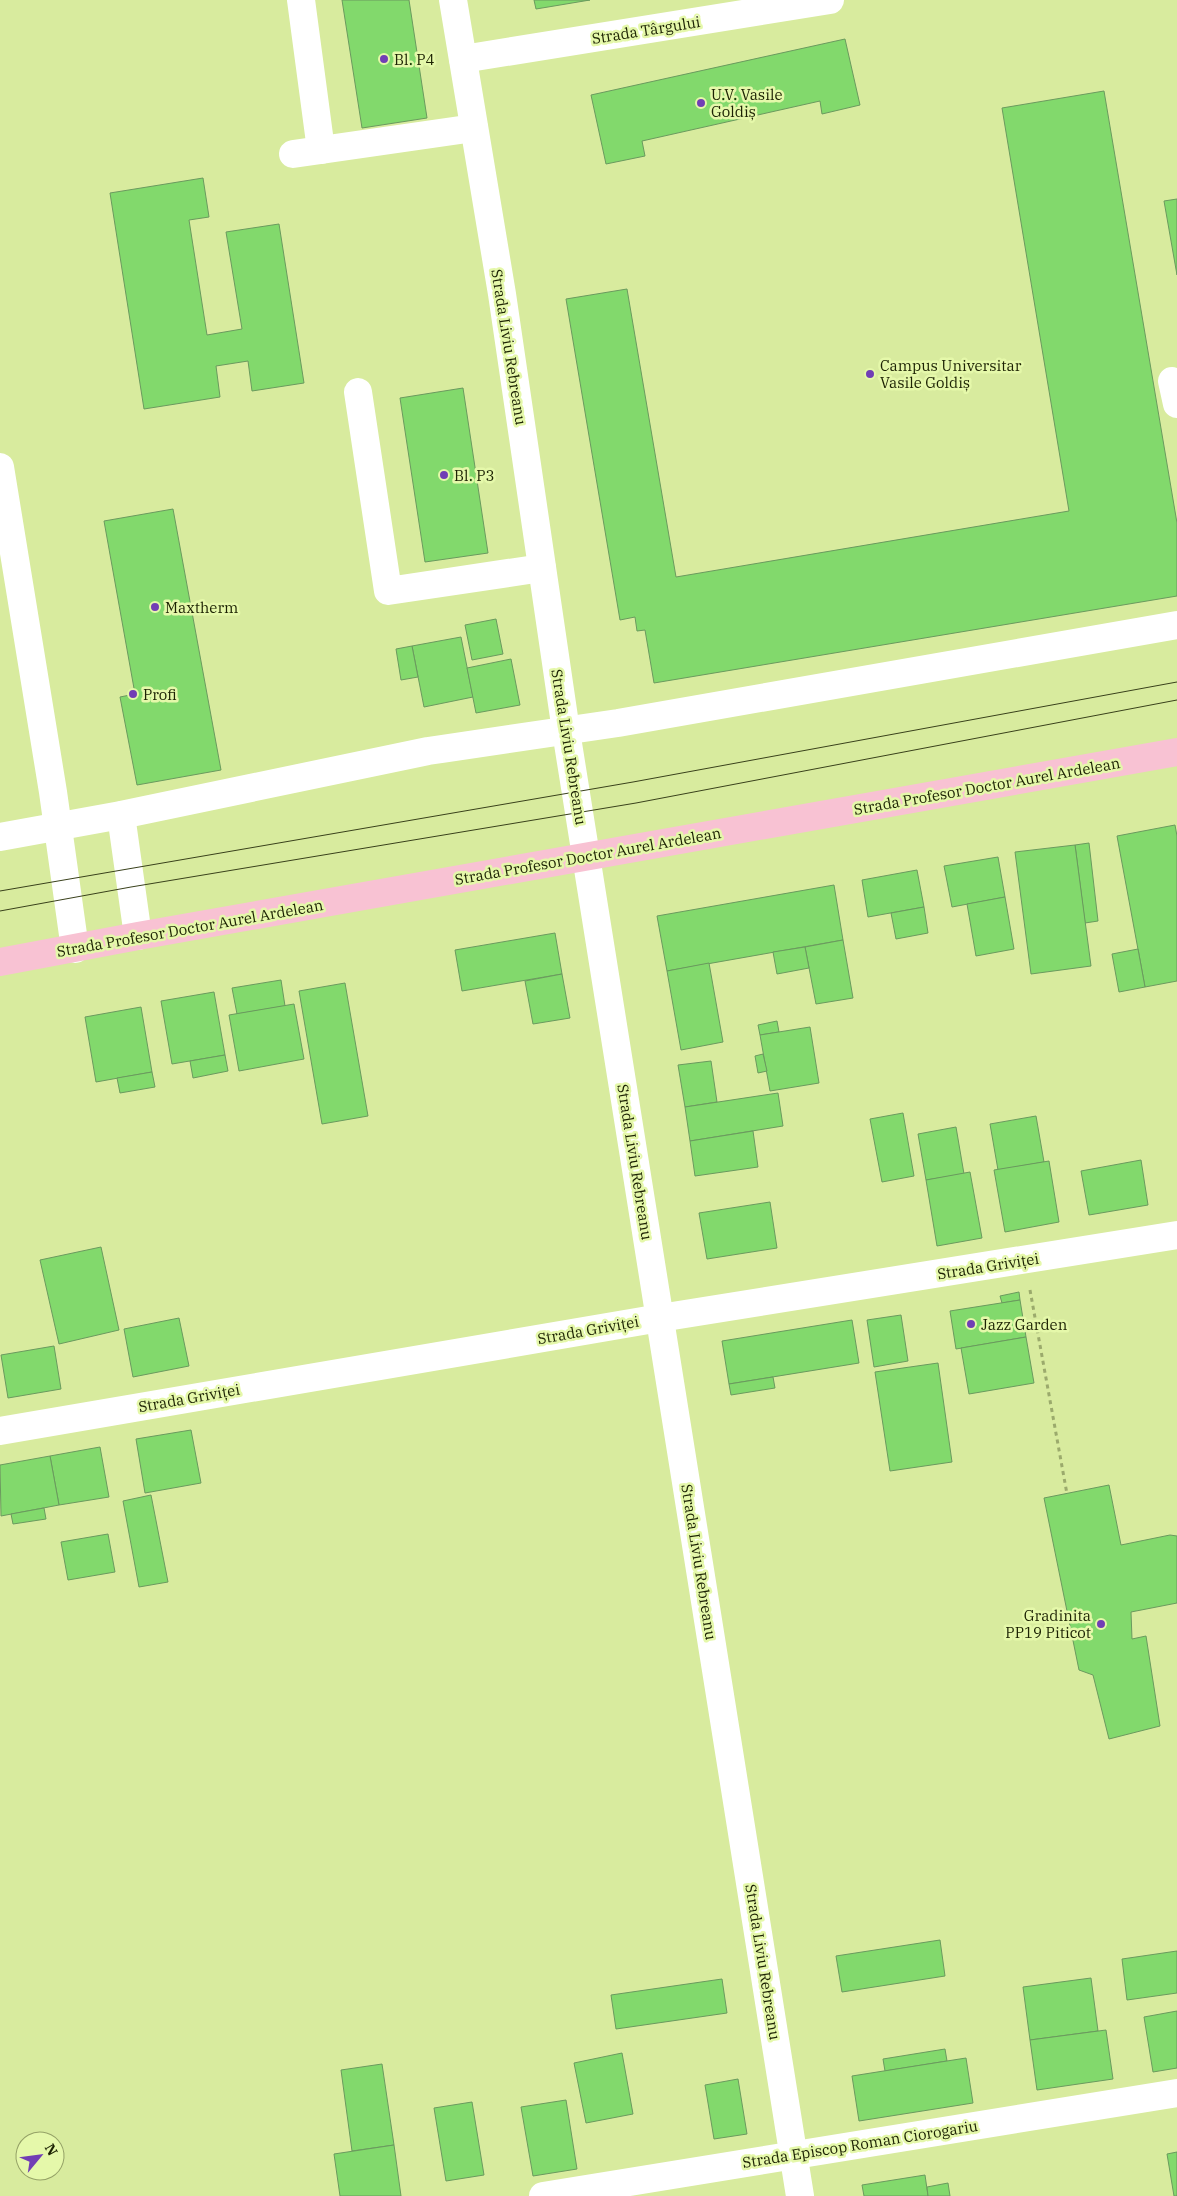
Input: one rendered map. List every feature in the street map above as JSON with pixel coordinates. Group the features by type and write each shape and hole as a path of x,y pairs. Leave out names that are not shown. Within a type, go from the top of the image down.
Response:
{"main road":[{"name":"Strada Profesor Doctor Aurel Ardelean","path":"0,962 1177,752"}],"street":[{"path":"301,0 321,150"},
{"name":"Strada Liviu Rebreanu","path":"453,0 502,294 566,730 800,2196"},
{"name":"Strada Târgului","path":"463,59 762,6 830,0"},
{"path":"293,154 474,128"},
{"path":"358,392 388,591 542,568"},
{"path":"0,467 59,827 75,948"},
{"path":"0,836 121,815 428,751 566,730 1177,625"},
{"path":"121,815 138,936"},
{"name":"Strada Griviței","path":"0,1431 660,1318 1177,1235"},
{"name":"Strada Episcop Roman Ciorogariu","path":"543,2196 1177,2093"}],"path":[{"path":"1024,1260 1067,1494"}],"building":[{"name":"Bl. P4","path":"342,0 409,0 427,118 362,128"},
{"path":"534,0 590,0 536,9"},
{"name":"U.V. Vasile Goldiș","path":"845,39 860,105 822,114 820,101 642,141 645,156 606,164 591,95"},
{"path":"1104,91 1177,523 1177,596 654,683 645,630 637,631 635,617 620,620 566,299 627,289 676,577 1069,511 1002,108"},
{"path":"203,178 209,217 189,220 207,335 242,329 226,232 279,224 304,383 252,391 248,361 216,366 220,397 144,409 110,193"},
{"path":"1177,199 1177,275 1164,201"},
{"name":"Bl. P3","path":"463,388 488,553 425,562 400,398"},
{"name":"Maxtherm","path":"173,509 221,770 137,785 120,697 135,694 104,521"},
{"path":"496,619 503,654 472,660 465,625"},
{"path":"461,637 473,697 424,707 412,646"},
{"path":"412,646 418,677 401,680 396,649"},
{"path":"511,659 520,705 476,713 467,668"},
{"path":"1175,825 1177,836 1177,981 1145,987 1117,836"},
{"path":"1089,843 1098,921 1085,923 1075,845"},
{"path":"1075,845 1091,966 1031,974 1015,852"},
{"path":"998,857 1005,897 952,907 944,866"},
{"path":"917,870 924,907 868,917 862,880"},
{"path":"834,885 843,940 667,971 657,916"},
{"path":"1005,897 1014,949 976,956 967,904"},
{"path":"924,907 928,933 896,939 891,913"},
{"path":"555,933 562,974 462,991 455,950"},
{"path":"843,940 853,998 816,1004 805,947"},
{"path":"805,947 809,968 777,974 773,952"},
{"path":"1138,949 1145,987 1119,992 1112,954"},
{"path":"709,963 723,1042 681,1050 667,971"},
{"path":"562,974 570,1018 533,1024 525,981"},
{"path":"281,980 285,1006 237,1014 232,988"},
{"path":"345,983 368,1116 322,1124 299,991"},
{"path":"214,992 225,1055 172,1064 161,1001"},
{"path":"294,1004 304,1059 239,1071 229,1015"},
{"path":"141,1007 152,1072 96,1082 85,1017"},
{"path":"777,1021 779,1032 760,1035 758,1025"},
{"path":"810,1027 819,1083 770,1091 760,1035"},
{"path":"763,1054 767,1071 758,1073 755,1056"},
{"path":"225,1055 228,1071 193,1078 190,1061"},
{"path":"711,1061 717,1102 685,1107 678,1065"},
{"path":"152,1072 155,1087 120,1093 117,1078"},
{"path":"778,1093 783,1126 690,1141 685,1107"},
{"path":"903,1113 914,1176 882,1182 870,1119"},
{"path":"1036,1116 1044,1162 998,1170 990,1124"},
{"path":"956,1127 964,1174 926,1180 918,1134"},
{"path":"753,1131 758,1167 695,1176 690,1141"},
{"path":"1141,1160 1148,1205 1089,1215 1081,1171"},
{"path":"1049,1161 1059,1222 1005,1232 994,1170"},
{"path":"970,1172 982,1238 937,1246 926,1180"},
{"path":"770,1202 777,1248 707,1259 699,1213"},
{"path":"101,1247 119,1330 59,1344 40,1260"},
{"path":"1019,1292 1020,1300 1002,1303 1000,1296"},
{"path":"1020,1300 1026,1337 956,1349 950,1311"},
{"path":"901,1315 908,1361 874,1367 867,1320"},
{"path":"179,1318 189,1366 133,1377 124,1329"},
{"path":"852,1320 859,1363 729,1384 722,1341"},
{"path":"1026,1337 1034,1383 969,1394 961,1348"},
{"path":"54,1346 61,1389 8,1398 1,1355"},
{"path":"938,1363 952,1462 890,1471 875,1372"},
{"path":"773,1377 775,1388 731,1395 729,1384"},
{"path":"191,1430 201,1483 145,1493 136,1439"},
{"path":"100,1447 109,1497 59,1505 50,1456"},
{"path":"50,1456 59,1505 1,1516 0,1465"},
{"name":"Gradinita PP19 Piticot","path":"1109,1485 1121,1545 1170,1535 1177,1536 1177,1603 1131,1612 1132,1639 1146,1636 1160,1726 1109,1739 1093,1675 1079,1670 1044,1498"},
{"path":"151,1495 168,1582 139,1587 123,1501"},
{"path":"44,1508 46,1519 13,1524 11,1514"},
{"path":"108,1534 115,1572 68,1580 61,1542"},
{"path":"940,1940 945,1976 842,1992 836,1956"},
{"path":"1177,1951 1177,1993 1127,2000 1122,1959"},
{"path":"1091,1978 1098,2031 1030,2040 1023,1987"},
{"path":"722,1979 727,2013 616,2029 611,1995"},
{"path":"1177,2011 1177,2068 1153,2072 1144,2017"},
{"path":"1106,2030 1113,2079 1037,2090 1030,2040"},
{"path":"945,2049 947,2061 885,2071 883,2059"},
{"path":"622,2053 633,2114 586,2123 574,2063"},
{"path":"966,2058 973,2103 859,2121 852,2076"},
{"path":"382,2064 394,2145 352,2151 341,2070"},
{"path":"738,2079 747,2134 714,2139 705,2085"},
{"path":"566,2100 577,2169 533,2176 521,2107"},
{"path":"472,2102 484,2175 446,2181 434,2108"},
{"path":"394,2145 401,2196 340,2196 334,2154"},
{"path":"1177,2152 1177,2196 1174,2196 1167,2154"},
{"path":"925,2175 928,2196 864,2196 862,2185"},
{"path":"948,2183 950,2196 928,2196 927,2187"}],"tram line":[{"path":"0,891 633,782 1177,682"},
{"path":"0,911 131,887 636,803 1177,700"}],"place":[{"name":"Bl. P4","path":"384,59"},
{"name":"U.V. Vasile Goldiș","path":"701,103"},
{"name":"Campus Universitar Vasile Goldiș","path":"870,374"},
{"name":"Bl. P3","path":"444,475"},
{"name":"Maxtherm","path":"155,607"},
{"name":"Profi","path":"133,694"},
{"name":"Jazz Garden","path":"971,1324"},
{"name":"Gradinita PP19 Piticot","path":"1101,1624"}]}
